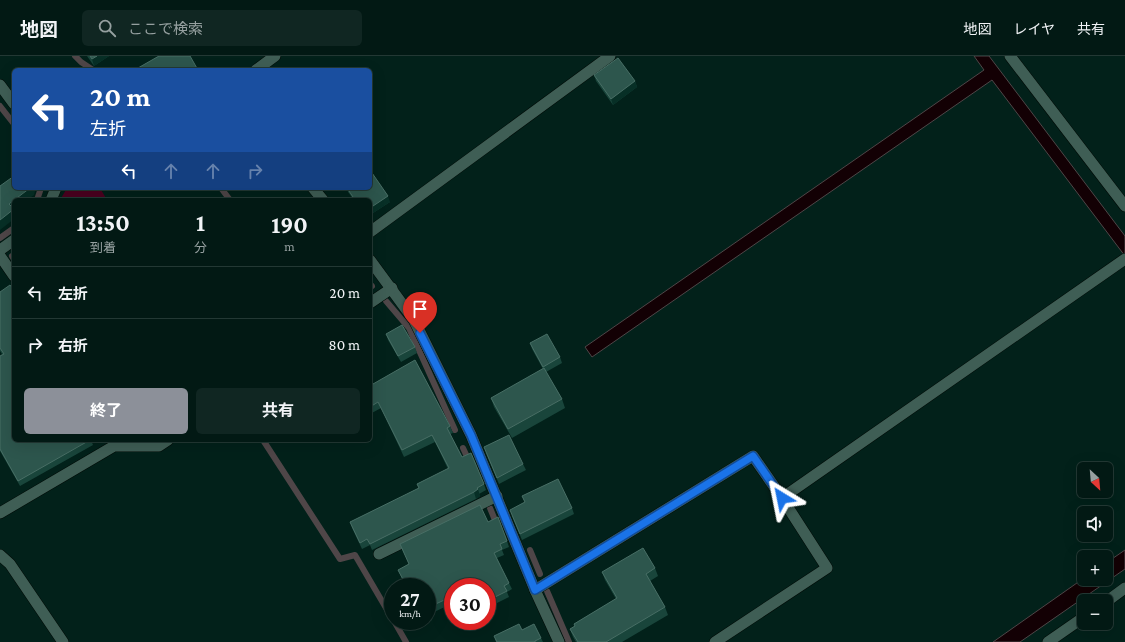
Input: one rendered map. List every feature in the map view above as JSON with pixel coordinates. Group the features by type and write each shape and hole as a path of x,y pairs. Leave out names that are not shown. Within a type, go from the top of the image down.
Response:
{"street":[{"path":"259,68 275,56"},
{"path":"372,231 610,56"},
{"path":"1010,56 1125,206"},
{"path":"0,85 12,101"},
{"path":"0,250 12,241"},
{"path":"0,256 12,273"},
{"path":"782,498 1123,260"},
{"path":"372,263 414,320 471,435 535,590 559,642"},
{"path":"372,302 392,288"},
{"path":"0,514 114,446 131,443 159,446 165,442"},
{"path":"535,590 753,456 827,568 715,642"},
{"path":"379,554 497,496"},
{"path":"0,555 10,564 63,642"},
{"path":"1113,597 1125,588"},
{"path":"1048,642 1077,622"}],"shaded area":[{"path":"974,56 989,56 1125,236 1125,256 992,80 592,357 585,347 984,70"},
{"path":"66,190 101,190 106,198 61,198"},
{"path":"1125,550 1125,569 1113,577 1113,558"},
{"path":"1077,583 1077,586 1101,586 1089,594 1077,594 1077,602 1020,642 993,642"}],"building":[{"path":"90,56 97,56 92,59"},
{"path":"159,56 190,56 197,68 138,68"},
{"path":"618,58 635,81 611,99 594,75"},
{"path":"372,173 388,196 372,207 372,198 354,198 348,190 372,190"},
{"path":"12,177 12,190 27,190 17,198 12,198 12,202 9,204 12,207 12,211 0,220 0,186"},
{"path":"10,285 12,288 12,442 86,442 18,481 0,449 0,356 4,354 0,348 0,292"},
{"path":"402,325 415,347 398,356 386,334"},
{"path":"547,334 560,357 543,367 530,343"},
{"path":"415,360 450,426 447,428 462,457 471,453 484,484 477,488 478,489 474,492 370,544 367,539 360,543 350,522 419,488 417,484 449,468 432,435 402,450 378,402 372,406 372,382 373,384"},
{"path":"544,368 562,399 508,429 491,398"},
{"path":"509,435 523,464 497,478 484,447"},
{"path":"558,479 572,508 520,534 510,510 525,502 522,496"},
{"path":"480,505 488,522 498,517 507,541 500,544 502,549 494,553 509,583 504,586 507,591 496,596 496,578 444,578 444,600 436,604 436,578 402,578 398,570 409,564 400,544"},
{"path":"643,548 655,568 646,574 665,607 606,642 578,642 570,629 575,626 574,624 617,598 602,572"},
{"path":"519,624 522,630 534,624 541,638 535,642 497,642 494,636"}],"waterway":[{"path":"75,56 90,68"},
{"path":"0,106 12,121"},
{"path":"38,198 40,190"},
{"path":"222,190 228,198"},
{"path":"0,238 12,229"},
{"path":"386,301 409,328 455,430"},
{"path":"264,442 340,559 355,555 384,605"},
{"path":"463,448 469,461"},
{"path":"490,508 497,525"},
{"path":"530,550 540,574"},
{"path":"547,591 569,642"},
{"path":"399,630 406,642"}],"route":[{"path":"420,333 471,435 535,590 753,456 782,498"}]}
